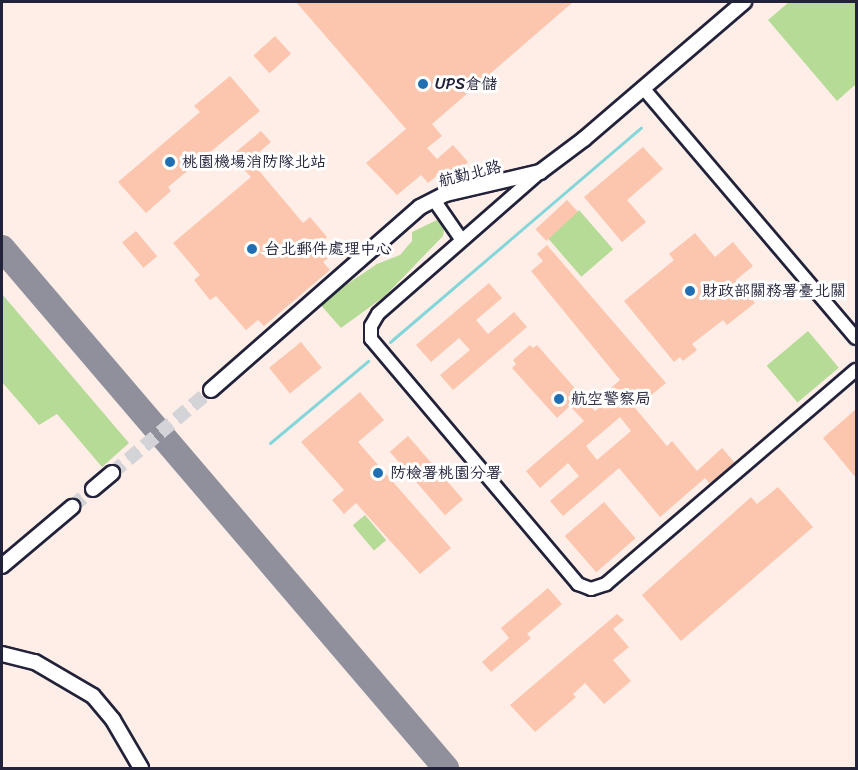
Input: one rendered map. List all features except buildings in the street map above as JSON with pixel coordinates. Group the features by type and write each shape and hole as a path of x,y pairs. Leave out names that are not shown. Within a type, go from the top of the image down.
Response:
{"street":[{"name":"航勤北路","path":"211,390 420,207 434,200 540,172 744,2"},
{"path":"643,88 856,338"},
{"path":"540,172 460,239 378,314 371,326 371,339 578,584 591,589 606,584 856,370"},
{"path":"434,200 460,239"},
{"path":"93,489 112,473"},
{"path":"2,566 72,507"},
{"path":"4,650 72,680 93,696 113,720 141,768"}],"shaded area":[{"path":"2,2 856,2 856,768 2,768"}],"green space":[{"path":"789,2 856,2 856,84 837,101 768,20"},
{"path":"579,210 613,249 581,277 547,238"},
{"path":"437,220 444,230 443,236 385,296 341,328 319,303 377,264 400,255 412,241 412,232"},
{"path":"2,294 129,443 102,467 57,414 39,425 2,382"},
{"path":"808,331 839,368 797,402 767,366"},
{"path":"365,515 386,540 374,551 353,525"}],"waterway":[{"path":"390,342 641,128"},
{"path":"270,443 368,361"}],"taxiway":[{"path":"2,248 446,768"}],"tunnel":[{"path":"112,473 211,390"},
{"path":"72,507 93,489"}],"place":[{"name":"UPS倉儲","path":"423,84"},
{"name":"桃園機場消防隊北站","path":"170,162"},
{"name":"台北郵件處理中心","path":"252,249"},
{"name":"財政部關務署臺北關","path":"690,291"},
{"name":"航空警察局","path":"559,399"},
{"name":"防檢署桃園分署","path":"378,473"}]}
